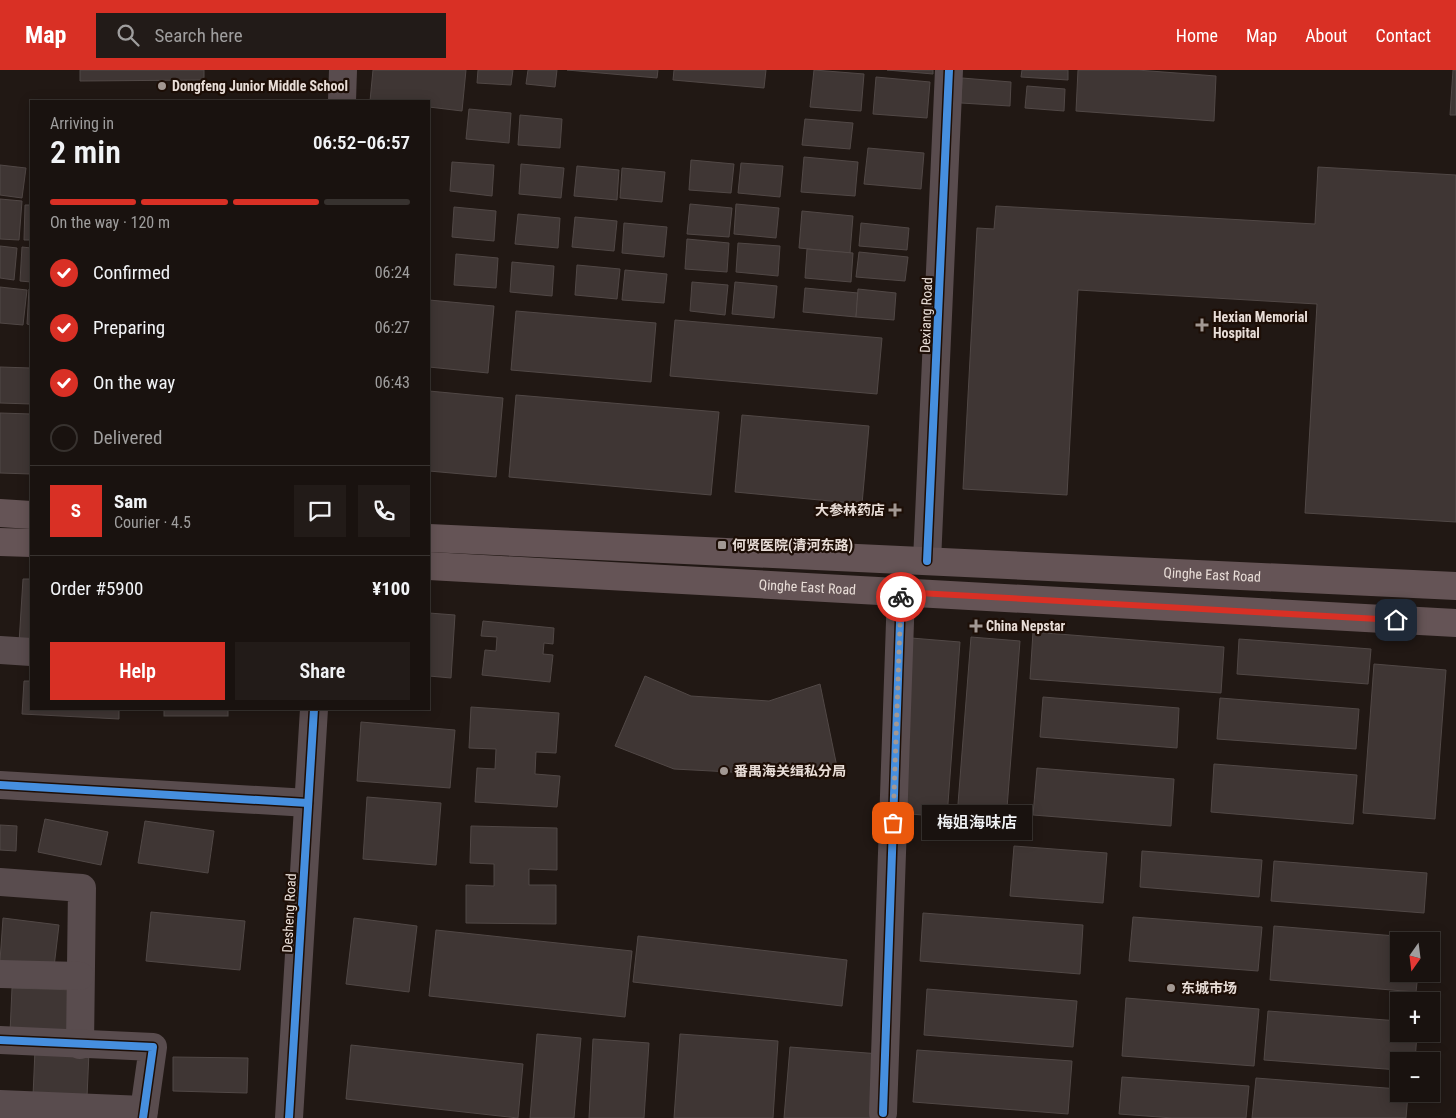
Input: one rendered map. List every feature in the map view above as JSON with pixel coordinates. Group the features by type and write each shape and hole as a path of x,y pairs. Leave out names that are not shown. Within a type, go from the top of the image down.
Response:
{"main road":[{"path":"0,513 30,515"},
{"name":"Qinghe East Road","path":"430,538 1456,586"},
{"path":"0,542 30,543"},
{"name":"Qinghe East Road","path":"430,566 1456,623"}],"street":[{"path":"342,100 343,70"},
{"name":"Dexiang Road","path":"927,561 949,70"},
{"path":"883,1113 901,592"},
{"path":"0,650 30,652"},
{"name":"Desheng Road","path":"289,1118 314,710"},
{"path":"0,785 308,803"},
{"path":"0,882 82,888 80,1045"},
{"path":"0,974 80,976"},
{"path":"0,1040 153,1047 144,1114 0,1104"}],"building":[{"path":"80,70 204,70 204,80 80,81"},
{"path":"373,70 466,70 462,111 430,107 430,100 370,100"},
{"path":"478,70 513,70 511,85 477,83"},
{"path":"528,70 557,70 555,87 526,84"},
{"path":"567,70 658,70 657,78"},
{"path":"674,70 766,70 764,88 673,80"},
{"path":"814,70 864,74 861,111 810,107"},
{"path":"887,70 933,70 933,74"},
{"path":"1022,70 1068,70 1068,80 1021,77"},
{"path":"1078,70 1137,70 1216,76 1214,121 1076,111"},
{"path":"1453,70 1456,70 1456,115 1450,115"},
{"path":"876,77 930,82 927,118 873,114"},
{"path":"962,78 1011,82 1010,106 961,103"},
{"path":"1027,86 1065,89 1064,111 1025,108"},
{"path":"469,109 511,113 509,143 466,139"},
{"path":"520,115 562,119 560,148 518,145"},
{"path":"805,119 853,123 850,149 802,145"},
{"path":"868,148 924,153 921,189 864,184"},
{"path":"804,157 858,162 855,196 801,192"},
{"path":"691,160 734,164 731,193 689,190"},
{"path":"452,162 494,165 492,196 450,191"},
{"path":"741,163 783,166 780,197 738,193"},
{"path":"521,164 564,168 561,198 519,194"},
{"path":"0,165 26,168 22,198 0,195"},
{"path":"577,166 619,170 617,200 574,196"},
{"path":"1318,167 1456,175 1456,522 1305,513 1317,304 1078,290 1067,495 963,489 977,228 994,229 996,206 1315,224"},
{"path":"622,168 665,172 662,202 620,198"},
{"path":"0,199 22,201 19,240 0,239"},
{"path":"690,204 732,208 729,237 687,234"},
{"path":"736,204 779,208 776,238 734,234"},
{"path":"25,205 30,205 30,240 24,240"},
{"path":"454,207 496,211 494,241 452,237"},
{"path":"802,211 853,216 850,253 799,248"},
{"path":"518,214 560,218 558,248 515,244"},
{"path":"575,217 617,221 614,251 572,247"},
{"path":"624,223 667,227 664,257 622,253"},
{"path":"861,223 909,228 907,250 859,246"},
{"path":"687,239 729,243 727,272 685,269"},
{"path":"738,243 780,246 778,276 736,272"},
{"path":"0,246 17,248 14,280 0,278"},
{"path":"22,247 30,248 30,282 20,281"},
{"path":"807,249 853,253 851,282 805,278"},
{"path":"859,252 908,257 905,281 856,277"},
{"path":"456,254 498,258 496,288 454,285"},
{"path":"512,262 554,266 552,296 510,292"},
{"path":"577,265 620,269 617,299 575,295"},
{"path":"625,270 667,274 664,303 622,300"},
{"path":"692,282 728,285 725,315 690,311"},
{"path":"735,282 777,286 774,318 732,314"},
{"path":"0,287 27,290 23,325 0,323"},
{"path":"805,288 858,293 856,317 803,312"},
{"path":"29,289 30,289 30,325 27,324"},
{"path":"858,289 896,293 894,320 856,317"},
{"path":"430,300 494,306 488,373 430,367"},
{"path":"516,311 656,323 651,382 511,370"},
{"path":"675,320 882,338 877,394 670,376"},
{"path":"0,367 30,368 30,404 0,403"},
{"path":"430,391 503,398 496,477 430,471"},
{"path":"516,395 719,412 711,495 509,477"},
{"path":"0,413 30,414 30,474 0,473"},
{"path":"742,415 869,426 862,504 735,492"},
{"path":"23,579 30,579 30,643 19,643"},
{"path":"430,613 455,615 451,678 430,676"},
{"path":"483,621 554,628 553,644 544,643 543,654 553,655 550,682 482,675 485,650 496,651 497,637 481,636"},
{"path":"1033,632 1224,647 1221,693 1030,679"},
{"path":"971,637 1020,641 1006,821 957,817"},
{"path":"911,638 960,642 947,817 898,813"},
{"path":"1239,639 1371,649 1368,684 1237,674"},
{"path":"1374,664 1446,670 1435,819 1363,813"},
{"path":"645,676 691,696 769,701 820,684 837,767 787,775 674,769 615,746"},
{"path":"24,681 30,681 30,710 119,710 119,719 22,714"},
{"path":"1043,697 1179,708 1177,748 1040,737"},
{"path":"1220,698 1359,709 1356,749 1217,739"},
{"path":"471,707 559,713 556,753 536,752 535,774 560,776 557,807 475,802 477,768 495,769 496,749 469,748"},
{"path":"164,710 228,710 228,716 164,716"},
{"path":"361,722 455,730 450,788 357,781"},
{"path":"1214,764 1357,775 1353,824 1211,812"},
{"path":"1037,768 1174,779 1171,826 1033,815"},
{"path":"367,797 441,803 436,865 363,859"},
{"path":"45,819 108,832 101,865 38,852"},
{"path":"145,821 214,831 208,873 138,863"},
{"path":"0,825 17,826 16,851 0,850"},
{"path":"471,826 557,828 557,870 529,869 529,885 556,885 556,924 466,923 466,885 494,886 494,864 470,863"},
{"path":"1014,846 1107,853 1103,903 1010,896"},
{"path":"1142,851 1262,860 1259,897 1140,887"},
{"path":"1274,861 1427,873 1424,913 1271,901"},
{"path":"151,912 245,921 240,970 146,961"},
{"path":"923,913 1083,925 1080,974 920,961"},
{"path":"1133,917 1262,927 1258,971 1129,961"},
{"path":"3,918 59,925 54,967 0,961"},
{"path":"354,918 417,926 409,992 346,984"},
{"path":"1274,926 1390,936 1390,982 1417,982 1416,992 1270,980"},
{"path":"436,930 632,951 625,1017 429,996"},
{"path":"638,936 847,960 842,1006 633,982"},
{"path":"12,988 76,990 74,1036 10,1033"},
{"path":"927,989 1077,1001 1073,1047 924,1035"},
{"path":"1126,998 1259,1009 1254,1066 1122,1056"},
{"path":"1268,1011 1390,1020 1390,1042 1416,1042 1416,1052 1390,1052 1390,1069 1264,1060"},
{"path":"537,1034 581,1038 574,1118 530,1118"},
{"path":"680,1034 778,1041 773,1118 674,1118"},
{"path":"593,1039 649,1043 644,1118 589,1118"},
{"path":"351,1045 523,1064 518,1118 346,1099"},
{"path":"790,1047 880,1054 875,1118 784,1118"},
{"path":"35,1050 89,1052 87,1097 33,1096"},
{"path":"917,1050 1072,1061 1068,1114 913,1102"},
{"path":"173,1057 248,1058 247,1093 173,1091"},
{"path":"1122,1077 1249,1086 1246,1118 1173,1118 1119,1114"},
{"path":"1256,1078 1390,1088 1390,1102 1407,1102 1406,1118 1252,1118"}],"cycle path":[{"path":"927,561 949,70"},
{"path":"883,1113 901,593"},
{"path":"289,1118 314,710"},
{"path":"0,785 308,803"},
{"path":"0,1040 153,1047 143,1118"}],"way so far":[{"path":"893,823 901,597"}],"place":[{"name":"Dongfeng Junior Middle School","path":"162,86"},
{"name":"Hexian Memorial Hospital","path":"1202,325"},
{"name":"大参林药店","path":"895,510"},
{"name":"何贤医院(清河东路)","path":"722,545"},
{"name":"China Nepstar","path":"976,626"},
{"name":"番禺海关缉私分局","path":"724,771"},
{"name":"梅姐海味店","path":"893,823"},
{"name":"东城市场","path":"1171,988"}],"route":[{"path":"901,597 901,592 1396,620"}]}
